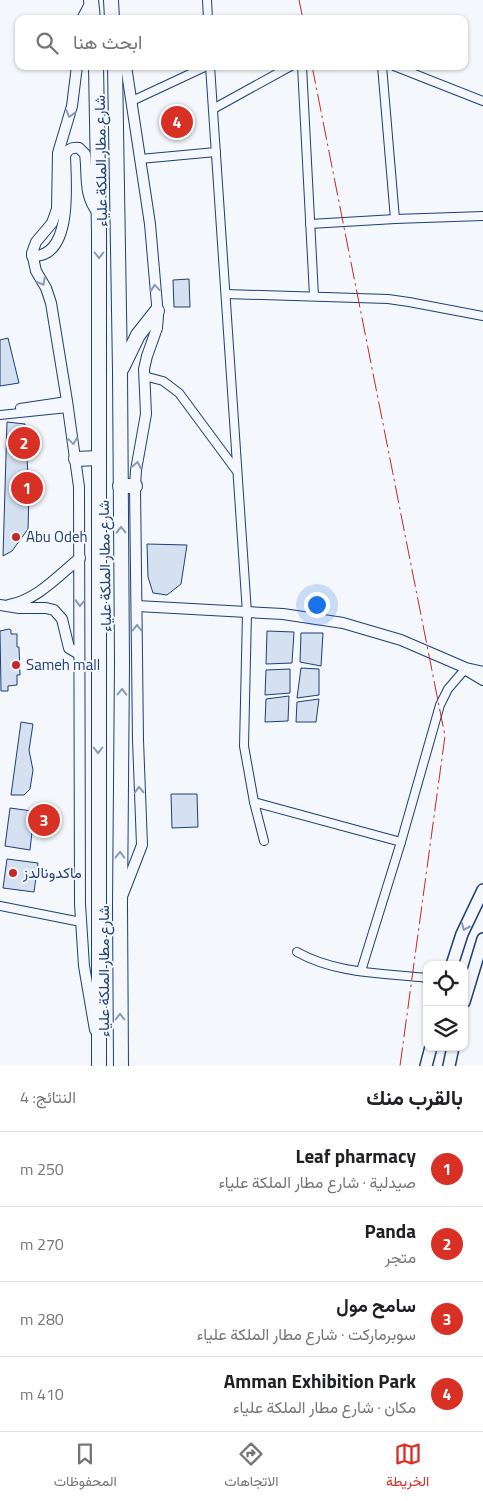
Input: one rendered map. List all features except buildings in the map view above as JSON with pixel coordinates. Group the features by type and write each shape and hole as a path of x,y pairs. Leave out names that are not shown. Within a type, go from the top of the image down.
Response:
{"highway":[{"path":"111,0 112,15"},
{"path":"91,1 93,15"},
{"name":"شارع مطار الملكة علياء","path":"96,70 99,213 99,1066"},
{"name":"شارع مطار الملكة علياء","path":"115,70 122,663 121,1066"},
{"path":"120,371 141,331 157,311"},
{"path":"76,459 99,458"},
{"path":"120,486 135,486"},
{"path":"122,663 136,663"}],"main road":[{"path":"453,961 462,934 483,890"},
{"path":"468,989 483,939"},
{"path":"426,1066 430,1051"},
{"path":"449,1066 452,1051"}],"street":[{"path":"111,0 115,15"},
{"path":"207,0 208,15"},
{"path":"84,15 91,1"},
{"path":"76,70 72,106 58,154 57,209 48,230 33,246 32,256 36,271 46,288 51,303 68,404 79,487 81,922 88,993 98,1048"},
{"path":"120,905 142,845 136,663 135,486 146,414 144,376 147,356 157,328 152,237 127,70"},
{"path":"132,101 199,70"},
{"path":"208,70 213,108 247,613 243,738 254,802 264,841"},
{"path":"213,108 284,70"},
{"path":"302,70 314,296"},
{"path":"382,70 395,219"},
{"path":"404,70 483,101"},
{"path":"32,256 42,256 50,252 60,235 66,199 65,157 67,151 72,148 79,148 85,154 88,192 92,204 99,213"},
{"path":"140,159 216,152"},
{"path":"310,224 483,216"},
{"path":"226,294 314,296 409,302 483,316"},
{"path":"144,376 163,381 179,393 236,470"},
{"path":"0,411 68,404"},
{"path":"0,415 68,404"},
{"path":"3,606 19,603 32,596 80,558"},
{"path":"3,606 54,610 62,619 69,648 79,654"},
{"path":"137,606 283,614 343,623 401,640 466,668 483,672"},
{"path":"466,668 483,680"},
{"path":"361,971 401,842 440,705 448,689 466,668"},
{"path":"254,802 401,842"},
{"path":"0,906 81,922"},
{"path":"297,952 328,966 423,978"}],"power":[{"path":"299,0 302,15"},
{"path":"313,70 445,736 400,1066"}],"place":[{"name":"Amman Exhibition Park","path":"177,122"},
{"name":"Panda","path":"24,443"},
{"name":"Leaf pharmacy","path":"27,488"},
{"name":"Abu Odeh","path":"16,537"},
{"name":"Sameh mall","path":"16,665"},
{"name":"سامح مول","path":"44,820"},
{"name":"ماكدونالدز","path":"13,873"}]}
